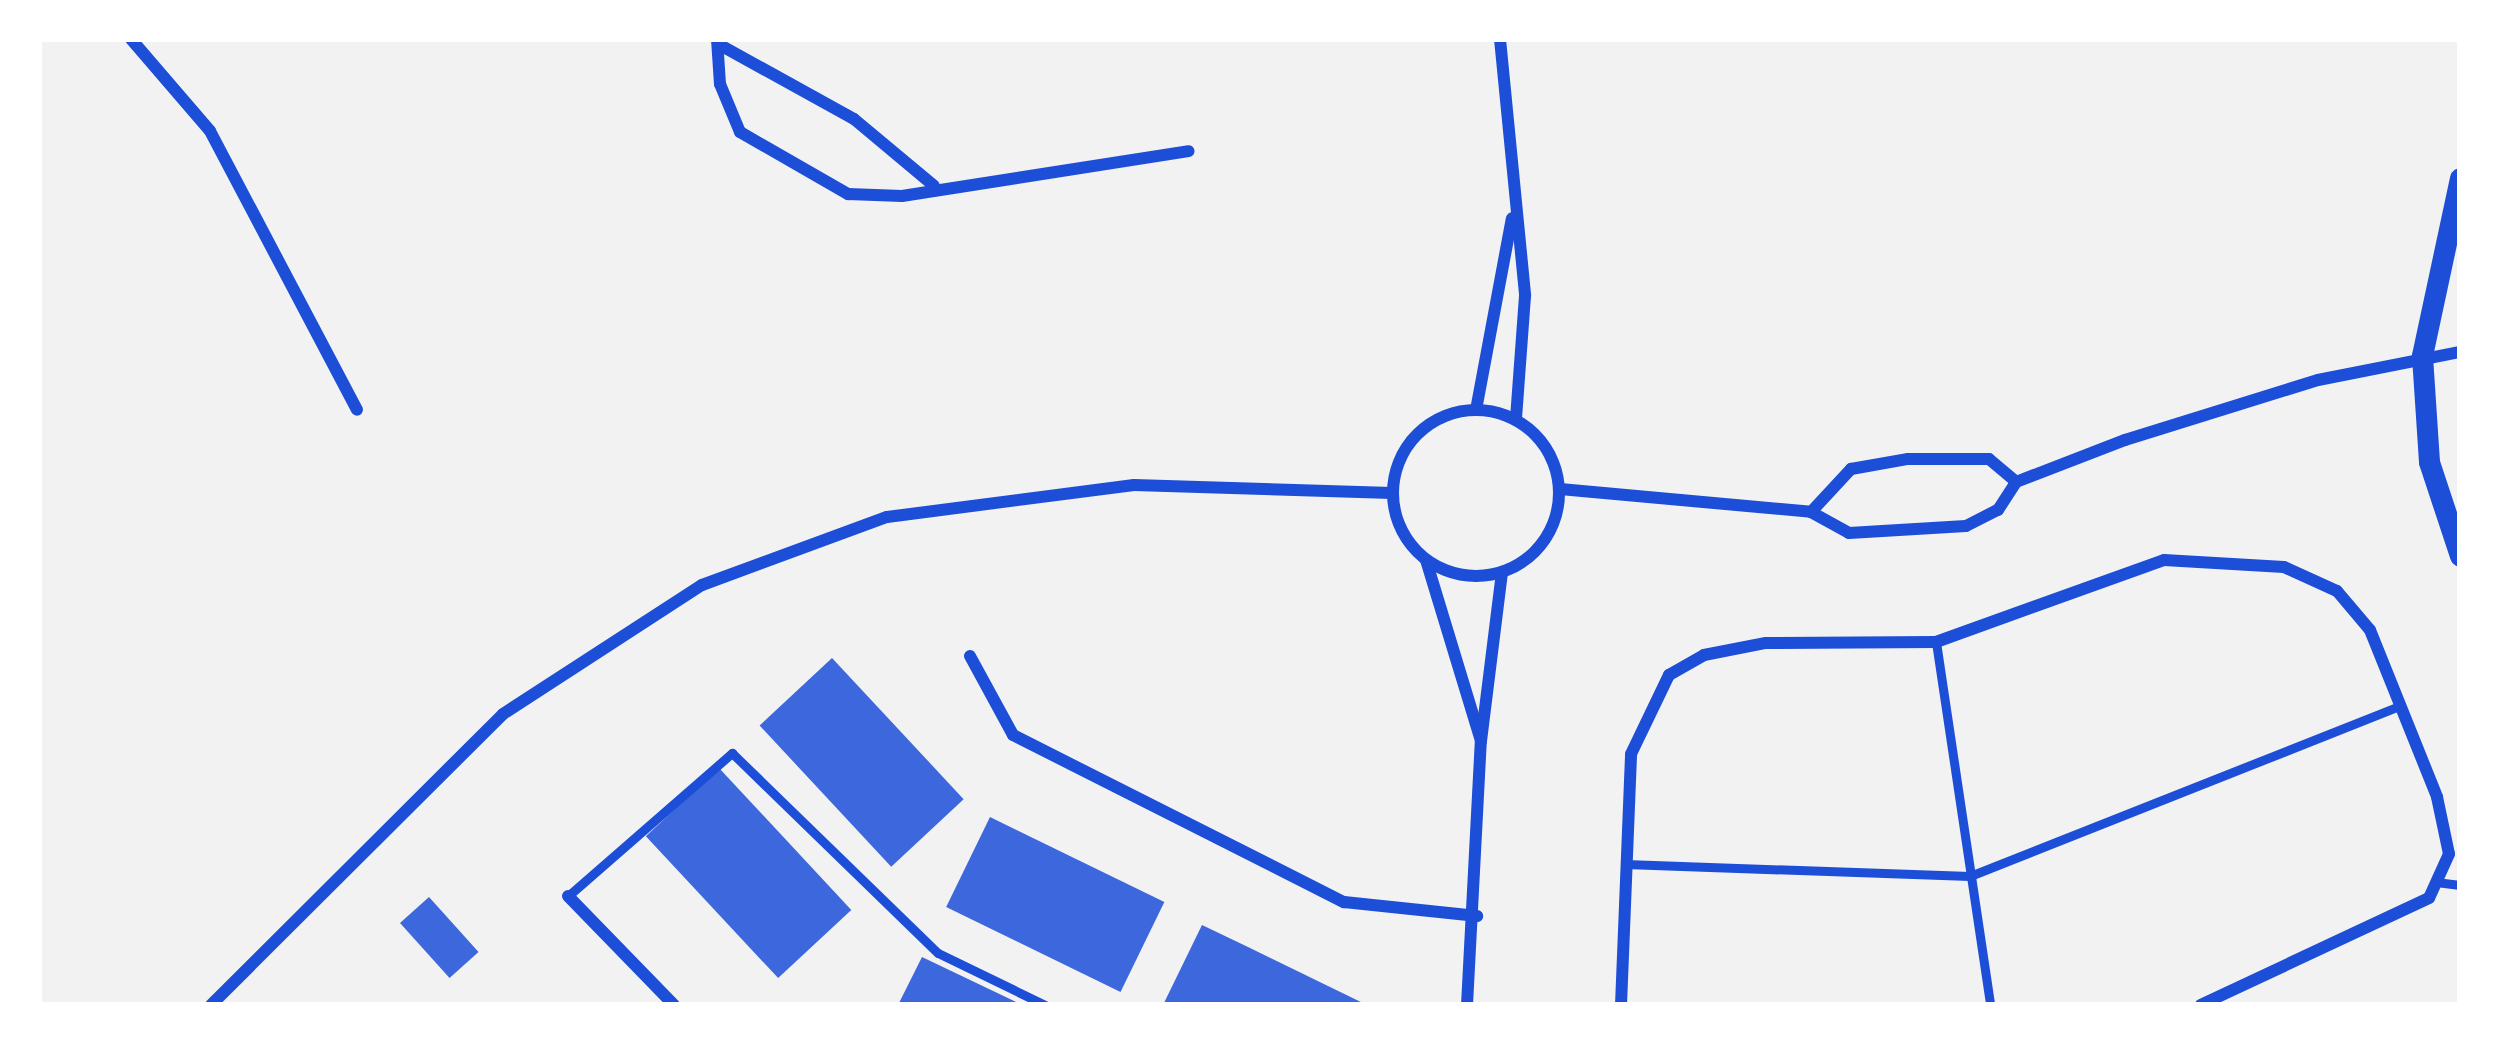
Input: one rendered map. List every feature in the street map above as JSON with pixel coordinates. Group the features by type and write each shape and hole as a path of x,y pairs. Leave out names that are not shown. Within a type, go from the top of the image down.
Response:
{"street":[{"path":"131,39 209,131 356,410"},
{"path":"1500,39 1513,211 1526,296 1516,420"},
{"path":"719,42 854,119 934,185"},
{"path":"719,42 720,84 740,132 848,194 902,196 934,185 1188,151"},
{"path":"2460,178 2422,356 2429,462 2460,556"},
{"path":"1476,410 1513,211"},
{"path":"1560,489 1811,512 1849,533 1966,526 1998,510 2016,482 2297,387 2422,356 2460,352"},
{"path":"1476,410 1516,420 1553,461 1560,489 1546,540 1502,572 1450,572 1426,560 1408,542 1392,493 1396,467 1427,425 1476,410"},
{"path":"1811,512 1851,470 1907,459 1989,459 2016,482"},
{"path":"212,1005 503,714 702,585 886,517 1134,485 1392,493"},
{"path":"1426,560 1481,741"},
{"path":"1622,1005 1631,754 1646,709 1670,675 1704,655 1766,643 1936,642 2164,560 2284,567 2337,592 2370,630 2437,797 2449,854 2428,898 2201,1005"},
{"path":"1467,1005 1477,916 1481,741 1502,572"},
{"path":"970,656 1013,735 1344,902 1477,916"},
{"path":"568,896 674,1005"}],"lane":[{"path":"1936,642 1990,1005"},
{"path":"1625,864 1970,876 2400,706"},
{"path":"568,896 732,753 938,952 1045,1005"},
{"path":"2436,882 2460,885"}],"building":[{"path":"832,658 964,799 891,867 760,726"},
{"path":"719,768 851,910 778,978 646,836"},
{"path":"990,817 1164,902 1121,992 946,907"},
{"path":"429,897 479,952 450,978 400,923"},
{"path":"1202,925 1248,947 1367,1005 1163,1005"},
{"path":"922,957 1012,1000 1022,1005 898,1005"}]}
